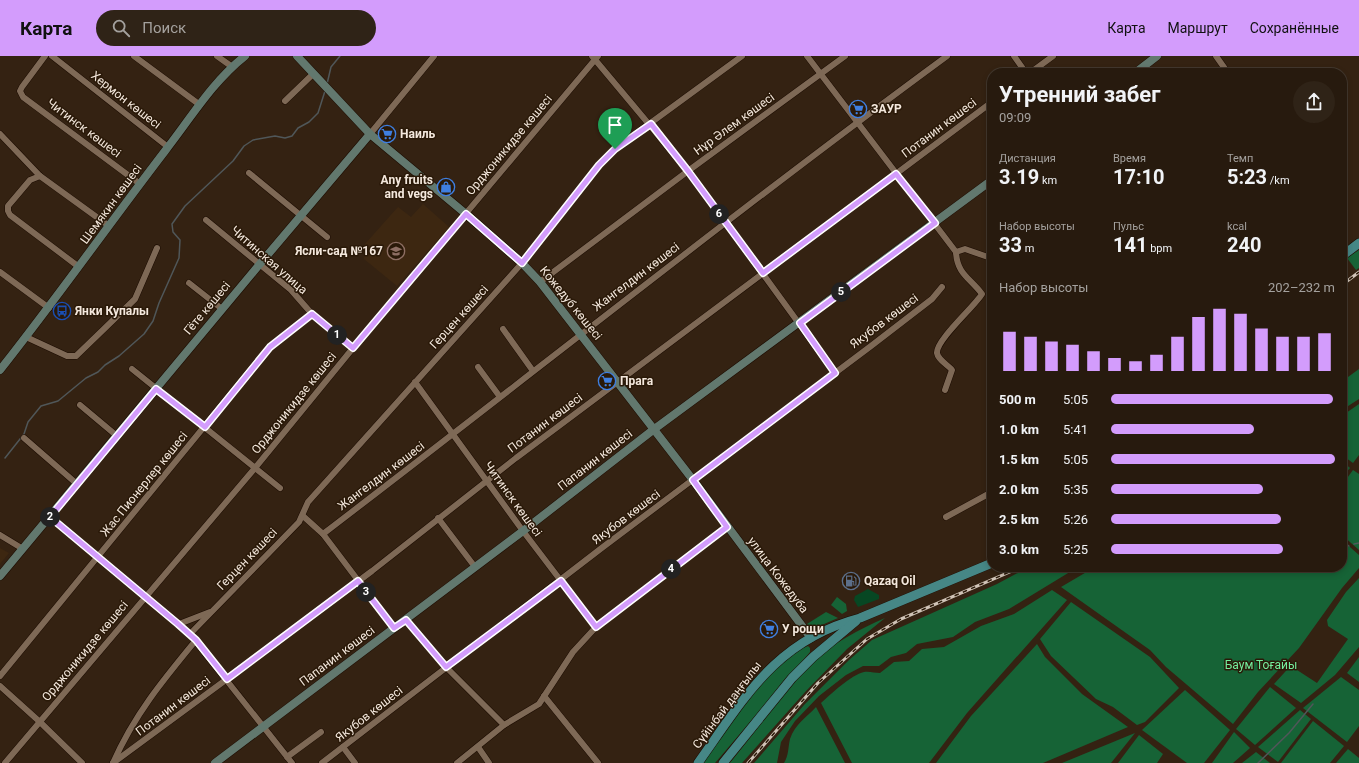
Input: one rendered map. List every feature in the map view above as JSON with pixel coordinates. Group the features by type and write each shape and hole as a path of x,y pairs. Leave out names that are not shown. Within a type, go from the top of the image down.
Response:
{"main road":[{"name":"Шемякин көшесі","path":"0,370 49,308 200,105 231,66 245,56"},
{"path":"297,56 313,74"},
{"path":"1141,68 1157,56"},
{"name":"Кожедуб көшесі","path":"313,74 370,134 466,214 522,263 540,282 693,480 727,527"},
{"name":"Гёте көшесі","path":"0,576 370,134"},
{"name":"Папанин көшесі","path":"215,763 406,620 653,430 987,184"},
{"path":"1347,252 1359,243"},
{"name":"улица Кожедуба","path":"727,527 811,638"},
{"name":"Сүйінбай даңғылы","path":"698,763 758,681 790,650 845,622 860,618 987,565"},
{"name":"Сүйінбай даңғылы","path":"723,763 792,678 813,657 860,618"}],"street":[{"name":"Читинск көшесі","path":"45,56 22,87 20,91 23,96 140,184"},
{"name":"Хермон көшесі","path":"52,56 168,147"},
{"path":"134,56 200,105"},
{"path":"218,56 231,66"},
{"name":"Гёте көшесі","path":"370,134 434,56"},
{"name":"Герцен көшесі","path":"190,634 303,516 308,502 522,263 599,165 615,149 742,56"},
{"path":"807,56 956,252 956,262 965,278 975,285 982,294 978,301 947,335 938,349 939,357 952,370 945,390"},
{"name":"Нұр Әлем көшесі","path":"540,282 845,56"},
{"name":"Жангелдин көшесі","path":"323,534 453,434 580,333 857,122 947,56"},
{"path":"1014,56 1022,68"},
{"path":"1037,68 1053,56"},
{"path":"1216,56 1224,68"},
{"path":"595,57 688,171 835,373"},
{"name":"Орджоникидзе көшесі","path":"5,763 255,468 595,57"},
{"path":"285,102 313,74"},
{"name":"Потанин көшесі","path":"113,763 358,581 487,480 987,106"},
{"path":"0,134 40,176 110,226"},
{"path":"249,173 327,237"},
{"path":"40,176 30,180 8,206 8,211 10,215 79,267"},
{"name":"Читинская улица","path":"206,220 291,290 312,314 353,348"},
{"path":"26,337 67,356 76,356 135,299 157,248"},
{"path":"956,252 965,249 987,257"},
{"path":"0,272 49,308"},
{"path":"189,283 222,309"},
{"name":"Якубов көшесі","path":"322,763 446,667 932,299 942,287"},
{"name":"Жас Пионерлер көшесі","path":"0,676 270,347 312,314"},
{"path":"503,329 533,371"},
{"path":"478,367 500,397"},
{"path":"132,369 280,488"},
{"name":"Читинск көшесі","path":"415,382 523,531 596,627"},
{"path":"80,405 117,436"},
{"path":"24,438 77,484"},
{"path":"946,517 987,495"},
{"path":"303,516 323,534 394,628"},
{"path":"50,517 196,640 292,763"},
{"path":"438,518 475,567"},
{"path":"457,763 504,725 539,704 573,652 596,627 727,527"},
{"path":"0,535 23,549"},
{"path":"178,624 211,612"},
{"path":"406,620 446,667 504,725"},
{"path":"113,763 125,736 138,715 196,640"},
{"path":"0,686 82,763"},
{"path":"544,696 598,763"},
{"path":"287,757 321,732"},
{"path":"343,747 355,763"},
{"path":"478,747 489,763"}],"shaded area":[{"name":"Ясли-сад №167","path":"423,204 449,227 397,286 364,259 365,244 398,207 411,217"},
{"path":"0,548 9,553 0,564"}],"green space":[{"path":"1359,250 1359,268 1356,270 1347,258"},
{"path":"1359,369 1359,399 1347,407 1347,376"},
{"path":"1359,404 1359,455 1353,463 1347,459 1347,412"},
{"path":"1353,470 1359,474 1359,550 1347,539 1347,478"},
{"name":"Баум Тоғайы","path":"1347,544 1359,555 1359,568 1342,588 1299,648 1258,692 1233,724 1166,667 1150,650 1061,587 1086,572 1347,572"},
{"path":"1020,572 1070,572 1009,609 975,622 953,637 917,644 906,653 891,657 879,666 863,666 846,675 819,696 795,721 781,742 777,763 754,763 804,705 849,660 872,640 997,584"},
{"path":"1359,578 1359,647 1335,675 1301,703 1274,684 1295,661 1297,670 1317,683 1348,639 1328,626 1327,620 1346,592"},
{"path":"868,589 879,595 879,599 858,607 854,600 855,596"},
{"path":"1052,590 1067,600 967,713 929,763 852,763 821,703 836,690 853,677 864,672 880,673 894,662 909,661 922,649 944,647 981,626 1014,614"},
{"path":"837,597 846,604 847,611 842,614 831,605"},
{"path":"1071,602 1150,657 1179,688 1145,722 1137,725 1113,707 1096,699 1051,656 1040,639"},
{"path":"826,612 838,618 810,630 807,624"},
{"path":"885,618 847,649 806,691 742,763 730,763 780,700 812,663 846,638"},
{"path":"1037,644 1045,657 1082,694 1128,727 1043,763 936,763 971,716"},
{"path":"808,646 810,648 810,652 715,763 702,763 749,697 763,680 792,654"},
{"path":"1359,657 1359,682 1347,673"},
{"path":"1341,677 1359,690 1359,726 1347,742 1303,708"},
{"path":"1270,687 1296,708 1255,745 1236,729"},
{"path":"1185,690 1230,730 1204,763 1187,763 1142,730"},
{"path":"816,707 845,763 784,763 787,757 792,734 798,725"},
{"path":"1300,710 1311,719 1278,762 1258,747"},
{"path":"1313,721 1344,746 1330,763 1281,763"},
{"path":"1234,732 1250,748 1233,763 1212,763"},
{"path":"1135,733 1111,763 1062,763"},
{"path":"1139,735 1163,754 1157,763 1118,763"},
{"path":"1348,749 1359,758 1359,763 1336,763"},
{"path":"1256,752 1270,763 1242,763"}],"waterway":[{"path":"327,84 331,67 340,56"},
{"path":"5,458 24,434 28,422 41,406 58,401 86,378 98,372 105,365 119,356 144,334 153,321 159,303 179,258 180,240 173,232 172,224 185,206 233,161 244,146 253,140 275,136 285,138 292,136 298,128 309,122 318,113 325,91"},
{"path":"1354,544 1359,543"},
{"path":"1258,763 1289,733 1313,704"}],"railway":[{"path":"1347,281 1359,272"},
{"path":"748,763 818,683 867,639 901,619 1009,572"}],"place":[{"name":"ЗАУР","path":"858,109"},
{"name":"Наиль","path":"387,134"},
{"name":"Any fruits and vegs","path":"446,187"},
{"name":"Ясли-сад №167","path":"396,251"},
{"name":"Янки Купалы","path":"62,311"},
{"name":"Прага","path":"607,381"},
{"name":"Qazaq Oil","path":"851,581"},
{"name":"У рощи","path":"769,629"}],"route":[{"path":"651,124 688,171 763,273 896,174 935,223 800,323 835,373 693,480 727,527 596,627 561,581 446,667 406,620 394,628 358,581 227,679 196,640 50,517 156,389 205,427 270,347 312,314 353,348 466,214 522,263 599,165 615,149 651,124"}]}
